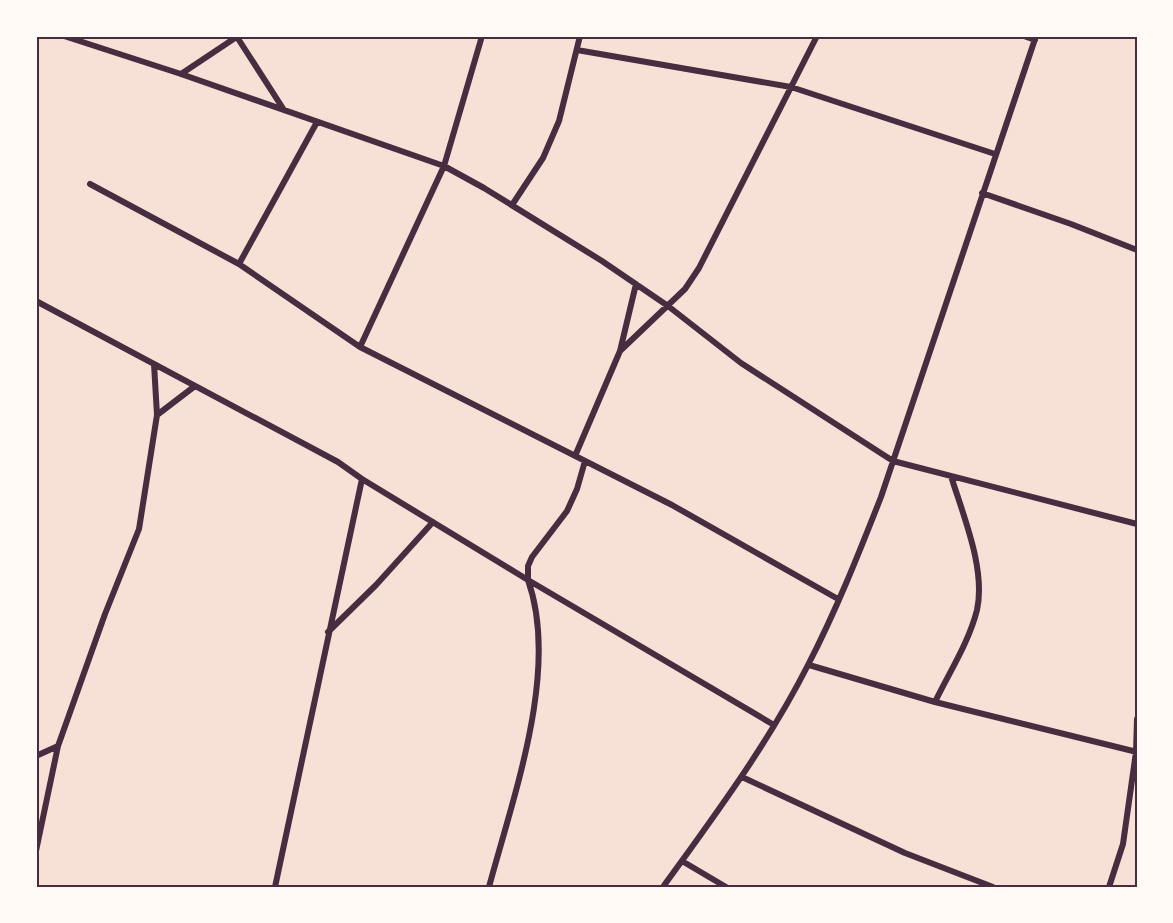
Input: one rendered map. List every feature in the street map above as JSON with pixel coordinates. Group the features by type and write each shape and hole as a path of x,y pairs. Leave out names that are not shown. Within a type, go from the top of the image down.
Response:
{"street":[{"path":"64,36 181,74 444,166 512,205 636,284 741,363 893,461 1137,524"},
{"path":"360,347 444,166 482,36"},
{"path":"512,205 543,158 559,121 580,36"},
{"path":"620,351 685,290 699,268 817,36"},
{"path":"663,887 742,777 774,725 809,665 856,561 893,461 1036,38 1024,36"},
{"path":"181,74 238,37 284,110"},
{"path":"577,50 791,87 995,154"},
{"path":"239,264 317,122"},
{"path":"90,184 239,264 360,347 672,505 838,599"},
{"path":"982,193 1137,250"},
{"path":"575,456 620,351 636,284"},
{"path":"36,301 338,462 528,580 774,725"},
{"path":"36,850 58,746 105,614 139,529 157,415 154,364"},
{"path":"157,415 195,386"},
{"path":"489,887 532,725 538,669 538,619 535,600 528,580 528,566 532,557 567,511 578,489 585,461"},
{"path":"935,702 977,610 979,585 973,545 951,476"},
{"path":"275,887 362,479"},
{"path":"328,632 376,585 433,522"},
{"path":"809,665 935,702 1136,752"},
{"path":"1109,887 1123,844 1136,752 1137,719"},
{"path":"36,756 58,746"},
{"path":"742,777 905,853 993,887"},
{"path":"682,861 726,887"}]}
